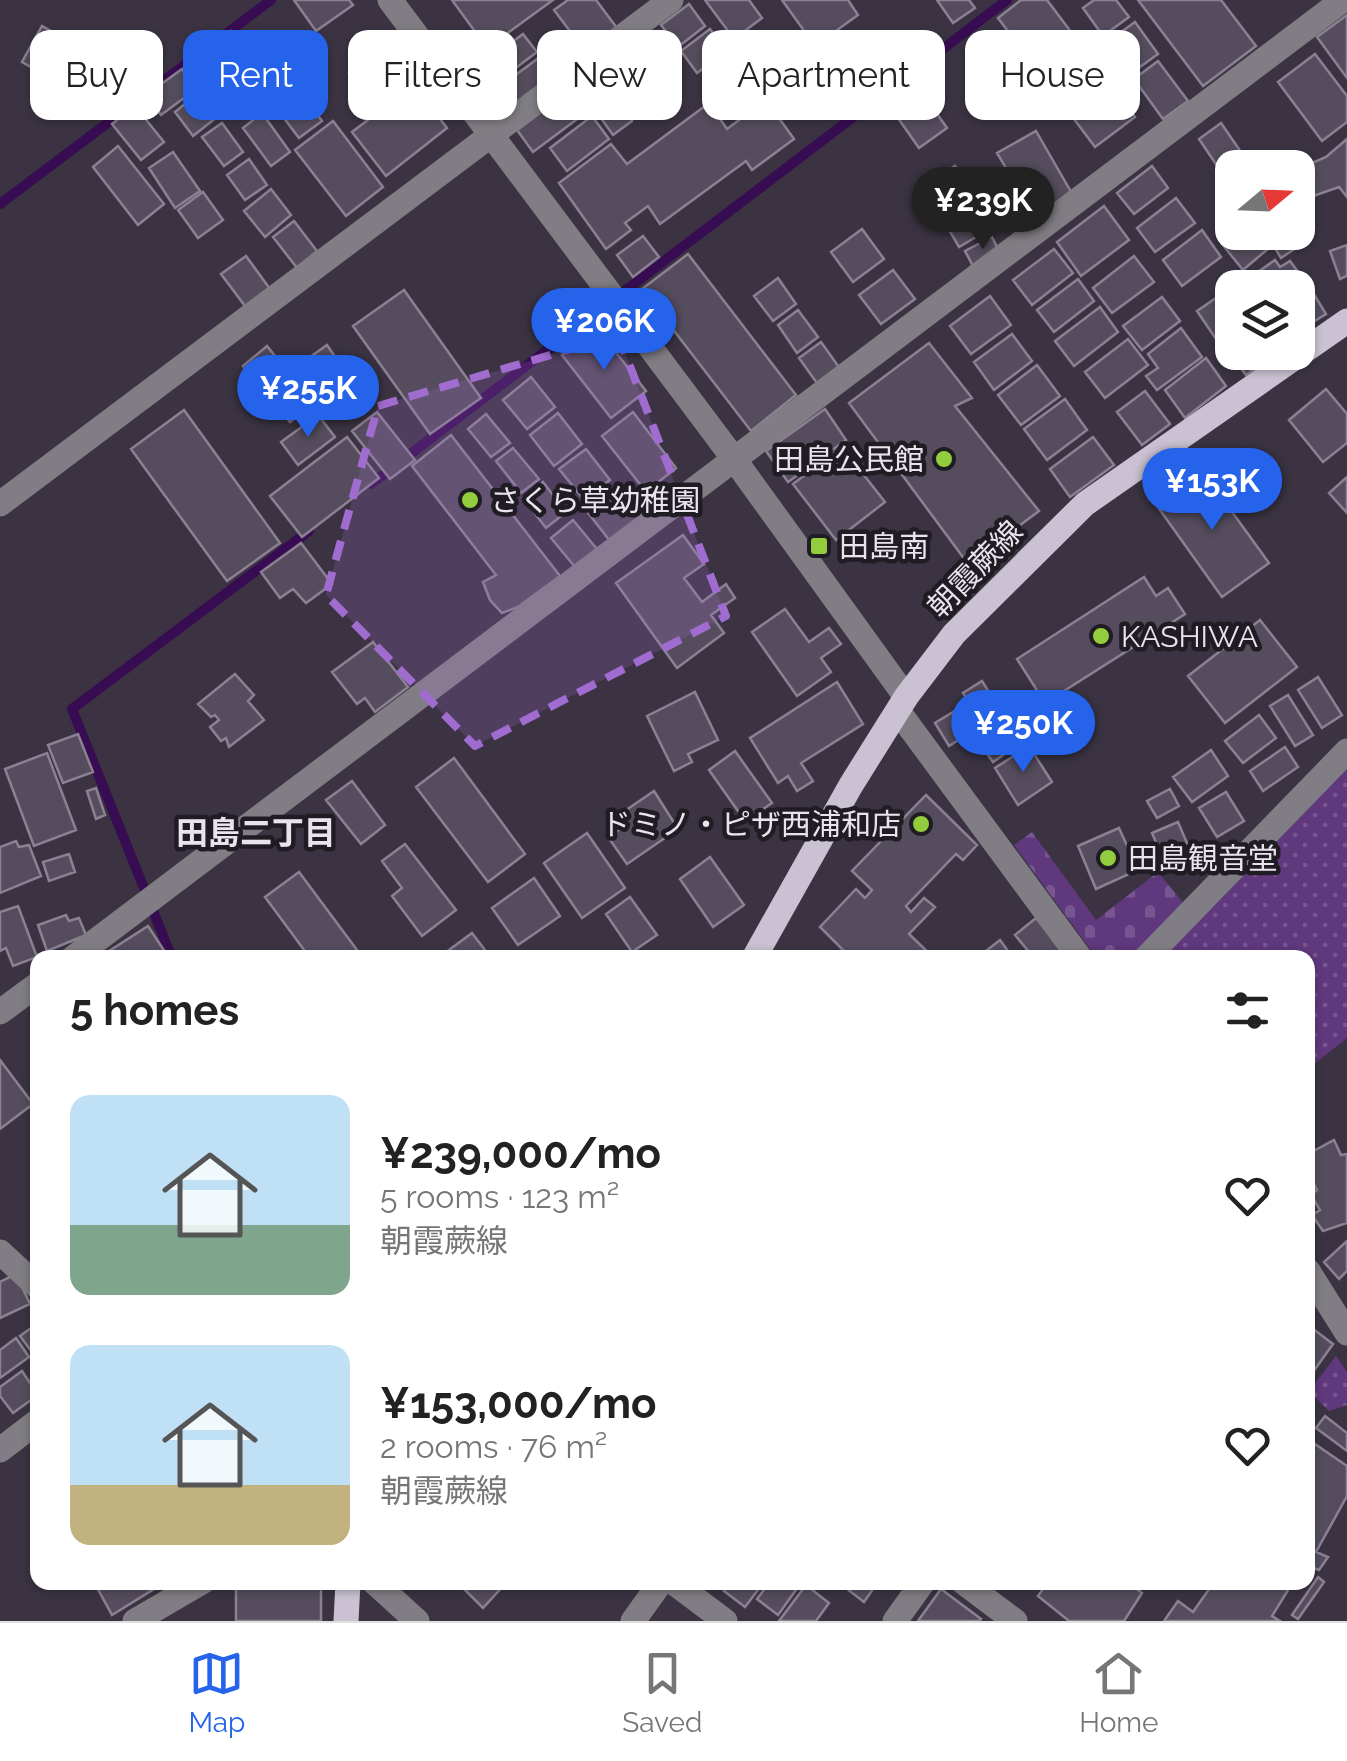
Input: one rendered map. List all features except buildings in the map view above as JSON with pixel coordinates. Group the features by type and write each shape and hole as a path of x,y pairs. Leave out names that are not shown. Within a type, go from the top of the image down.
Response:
{"main road":[{"name":"朝霞蕨線","path":"759,950 902,704 954,634 1085,504 1347,321"},
{"path":"346,1621 348,1590"}],"street":[{"path":"390,0 734,459 1074,950"},
{"path":"0,504 672,0"},
{"path":"83,950 1343,0"},
{"path":"1154,950 1347,750"},
{"path":"2,1006 30,989"},
{"path":"0,1252 30,1280"},
{"path":"1322,1290 1347,1333"},
{"path":"0,1450 30,1427"},
{"path":"135,1621 188,1590"},
{"path":"383,1590 417,1621"},
{"path":"633,1621 655,1590"},
{"path":"684,1590 725,1621"},
{"path":"896,1621 917,1590"},
{"path":"974,1590 1015,1621"}],"highlighted area":[{"path":"618,335 726,616 475,746 326,595 378,406"}],"green space":[{"path":"1347,764 1347,1038 1315,1063 1315,950 1164,950"},
{"path":"1032,832 1096,920 1158,872 1184,904 1139,950 1091,950 1014,845"},
{"path":"1336,1356 1347,1372 1347,1405 1329,1411 1315,1397 1315,1383"}],"waterway":[{"path":"0,204 271,0"},
{"path":"371,484 1007,0"},
{"path":"169,950 72,709 309,531"}],"place":[{"name":"田島公民館","path":"944,459"},
{"name":"さくら草幼稚園","path":"470,500"},
{"name":"田島南","path":"819,546"},
{"name":"KASHIWA","path":"1101,636"},
{"name":"ドミノ・ピザ西浦和店","path":"921,824"},
{"name":"田島観音堂","path":"1108,858"}],"district":[{"name":"田島二丁目","path":"256,832"}]}
